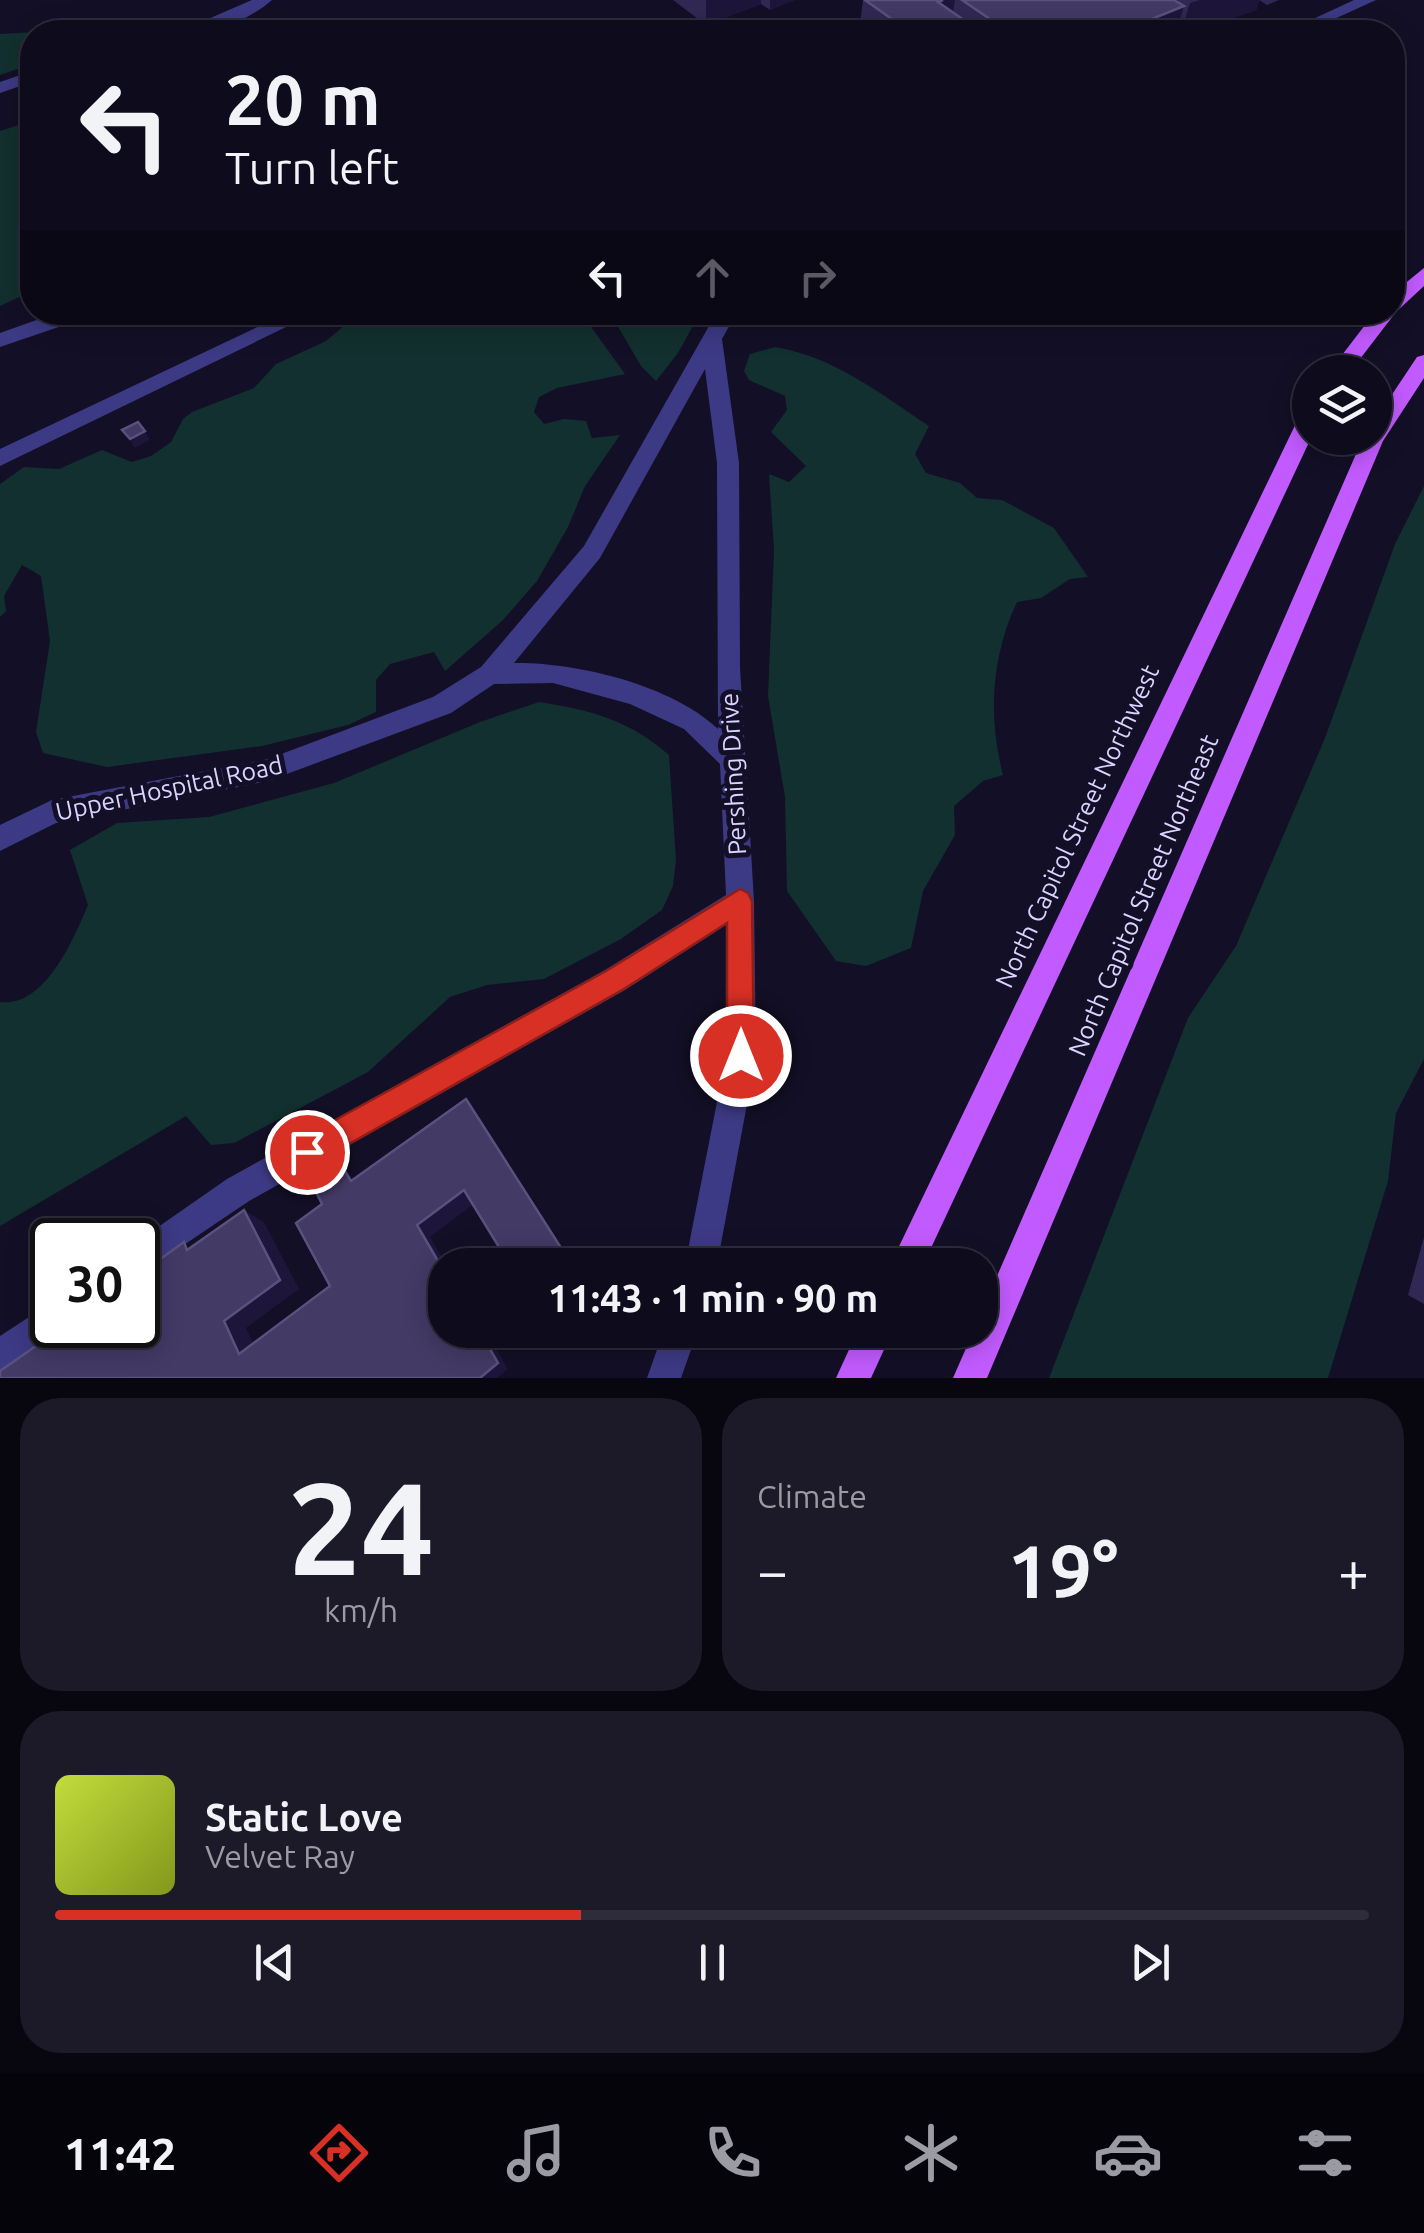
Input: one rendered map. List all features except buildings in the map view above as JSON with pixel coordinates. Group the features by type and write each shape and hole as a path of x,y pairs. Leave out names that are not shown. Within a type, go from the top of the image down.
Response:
{"main road":[{"path":"1405,293 1424,274"},
{"path":"1352,355 1376,325"},
{"name":"North Capitol Street Northeast","path":"1392,411 1424,362"},
{"name":"North Capitol Street Northwest","path":"914,1248 1292,455"},
{"name":"North Capitol Street Northeast","path":"970,1378 1367,455"},
{"path":"853,1378 867,1348"}],"street":[{"path":"224,20 264,0"},
{"path":"1321,20 1368,0"},
{"path":"0,340 43,325"},
{"path":"0,458 279,325"},
{"name":"Upper Hospital Road","path":"0,839 52,812 268,770 442,705 490,674 592,552 720,325"},
{"name":"Pershing Drive","path":"704,1248 741,1056 740,901 731,758 728,464 712,340"},
{"path":"490,674 553,673 636,695 694,721 731,758"},
{"path":"160,1245 238,1190 615,980 740,901"},
{"path":"0,1356 30,1335"},
{"path":"664,1378 675,1348"}],"green space":[{"path":"20,33 20,68 0,75 0,34"},
{"path":"20,125 20,297 0,306 0,131"},
{"path":"345,325 590,325 625,374 557,388 539,397 534,412 544,424 564,419 586,421 592,438 620,435 585,486 568,527 537,581 502,621 445,671 434,652 390,664 376,680 376,712 348,725 262,746 107,767 43,753 36,732 50,641 41,576 22,565 4,596 6,611 0,617 0,484 24,467 59,469 102,450 132,462 151,456 171,442 183,419 192,412 254,388 276,364 326,341"},
{"path":"617,325 693,325 656,381 641,366"},
{"path":"775,347 837,368 929,426 915,454 926,473 960,483 977,498 1002,500 1054,528 1088,577 1070,579 1041,598 1017,602 1002,644 995,687 995,731 1003,775 983,781 954,806 955,835 923,891 911,948 866,966 836,961 787,891 785,797 768,696 774,550 769,474 789,482 806,466 771,432 787,410 785,396 749,380 744,371 750,354"},
{"path":"1424,486 1424,1059 1396,1113 1388,1181 1328,1378 1049,1378 1188,1018 1236,946 1325,738 1395,544"},
{"path":"539,702 608,718 639,733 669,755 676,860 673,886 662,910 621,939 544,979 487,985 450,997 368,1072 234,1143 211,1145 186,1116 0,1226 0,1002 16,1001 44,983 75,935 88,905 70,850 117,823 209,817 334,783 480,722"}],"route":[{"path":"307,1152 615,980 740,901 741,1056"}]}
